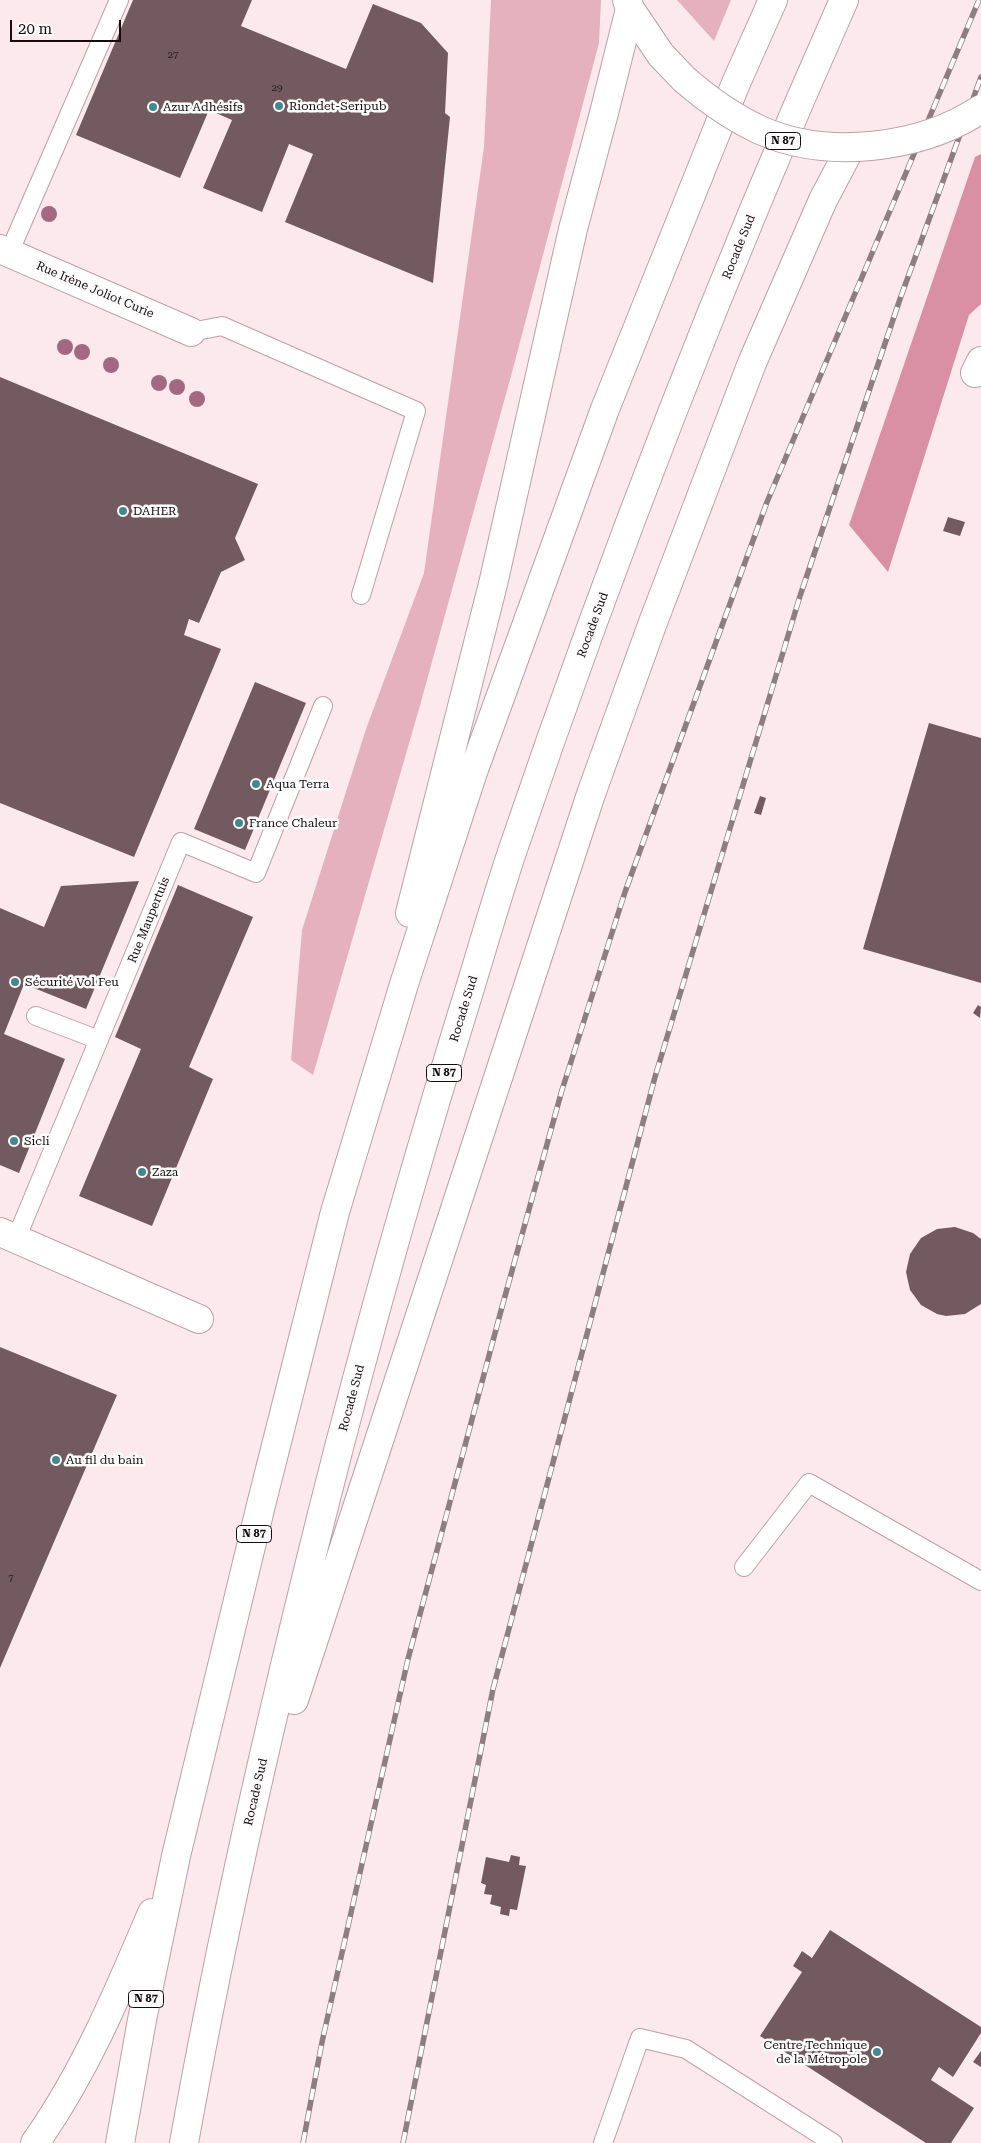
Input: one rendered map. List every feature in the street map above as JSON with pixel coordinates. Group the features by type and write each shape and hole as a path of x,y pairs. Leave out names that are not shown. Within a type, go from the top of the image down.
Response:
{"main road":[{"name":"N 87","path":"120,2143 142,2020 176,1856 261,1505 336,1212 405,981 476,763 605,409 736,84 773,0"},
{"name":"Rocade Sud","path":"184,2143 235,1885 279,1690 352,1394 425,1133 511,856 616,558 724,283 806,84 844,0"},
{"path":"336,1212 493,584 572,229 604,114 628,4"},
{"path":"628,4 661,55 684,79 735,118 762,131 824,146 884,145 915,139 945,128 981,109"},
{"path":"235,1885 322,1609 591,794 652,625 752,363 823,200 851,147"},
{"name":"Rue Irène Joliot Curie","path":"5,251 191,332"},
{"name":"Rue Maupertuis","path":"8,1236 199,1319"},
{"path":"35,2143 55,2114 106,2021 176,1856"}],"lane":[{"path":"5,251 119,0"},
{"path":"191,332 222,326 416,411 361,595"},
{"name":"Rue Maupertuis","path":"8,1236 99,1040 181,842 256,873 323,706"},
{"path":"36,1016 99,1040"},
{"path":"744,1567 808,1482 981,1581"},
{"path":"603,2143 640,2038 686,2049 833,2143"}],"shaded area":[{"path":"491,0 601,0 599,43 511,376 419,709 313,1075 291,1060 302,930 366,729 424,573 484,147"},
{"path":"677,0 731,0 714,41"},
{"path":"981,154 981,304 969,315 888,572 849,525 975,157"}],"building":[{"path":"133,0 252,0 241,26 346,69 373,4 421,23 448,53 445,113 450,117 433,283 285,222 313,154 289,144 262,212 203,188 232,120 209,110 180,178 76,135"},
{"path":"0,377 258,484 235,538 245,560 221,572 199,623 189,619 184,635 221,649 134,857 0,803"},
{"path":"948,517 965,522 960,536 943,531"},
{"path":"255,682 306,703 245,850 194,829"},
{"path":"929,723 981,738 981,983 863,949"},
{"path":"760,796 766,798 761,815 754,813"},
{"path":"139,881 86,1009 24,984 4,1034 65,1059 19,1173 0,1165 0,908 44,927 61,886"},
{"path":"178,885 253,917 189,1067 213,1079 152,1226 79,1196 141,1049 115,1037"},
{"path":"978,1005 981,1007 980,1018 973,1013"},
{"path":"955,1227 973,1233 981,1239 981,1304 965,1314 946,1316 937,1314 921,1305 910,1290 906,1272 910,1254 921,1238 937,1229"},
{"path":"0,1347 117,1395 0,1668"},
{"path":"511,1855 520,1857 519,1865 526,1866 517,1910 510,1909 509,1916 500,1914 501,1907 490,1904 492,1895 484,1894 486,1885 481,1883 486,1857 509,1862"},
{"name":"Centre Technique de la Métropole","path":"830,1930 981,2027 981,2033 953,2077 939,2067 931,2080 974,2108 951,2143 926,2143 760,2036 802,1972 793,1966 802,1951 812,1958"},
{"path":"981,2051 981,2067 973,2062"}],"railway":[{"path":"303,2143 322,2042 408,1659 562,1090 625,892 767,502 979,0"},
{"path":"403,2143 493,1689 655,1077 800,596 900,299 981,77"}],"place":[{"name":"Riondet-Seripub","path":"279,106"},
{"name":"Azur Adhésifs","path":"153,107"},
{"name":"DAHER","path":"123,511"},
{"name":"Aqua Terra","path":"256,784"},
{"name":"France Chaleur","path":"239,823"},
{"name":"Sécurité Vol Feu","path":"15,982"},
{"name":"Sicli","path":"14,1141"},
{"name":"Zaza","path":"142,1172"},
{"name":"Au fil du bain","path":"56,1460"},
{"name":"Centre Technique de la Métropole","path":"877,2052"}]}
